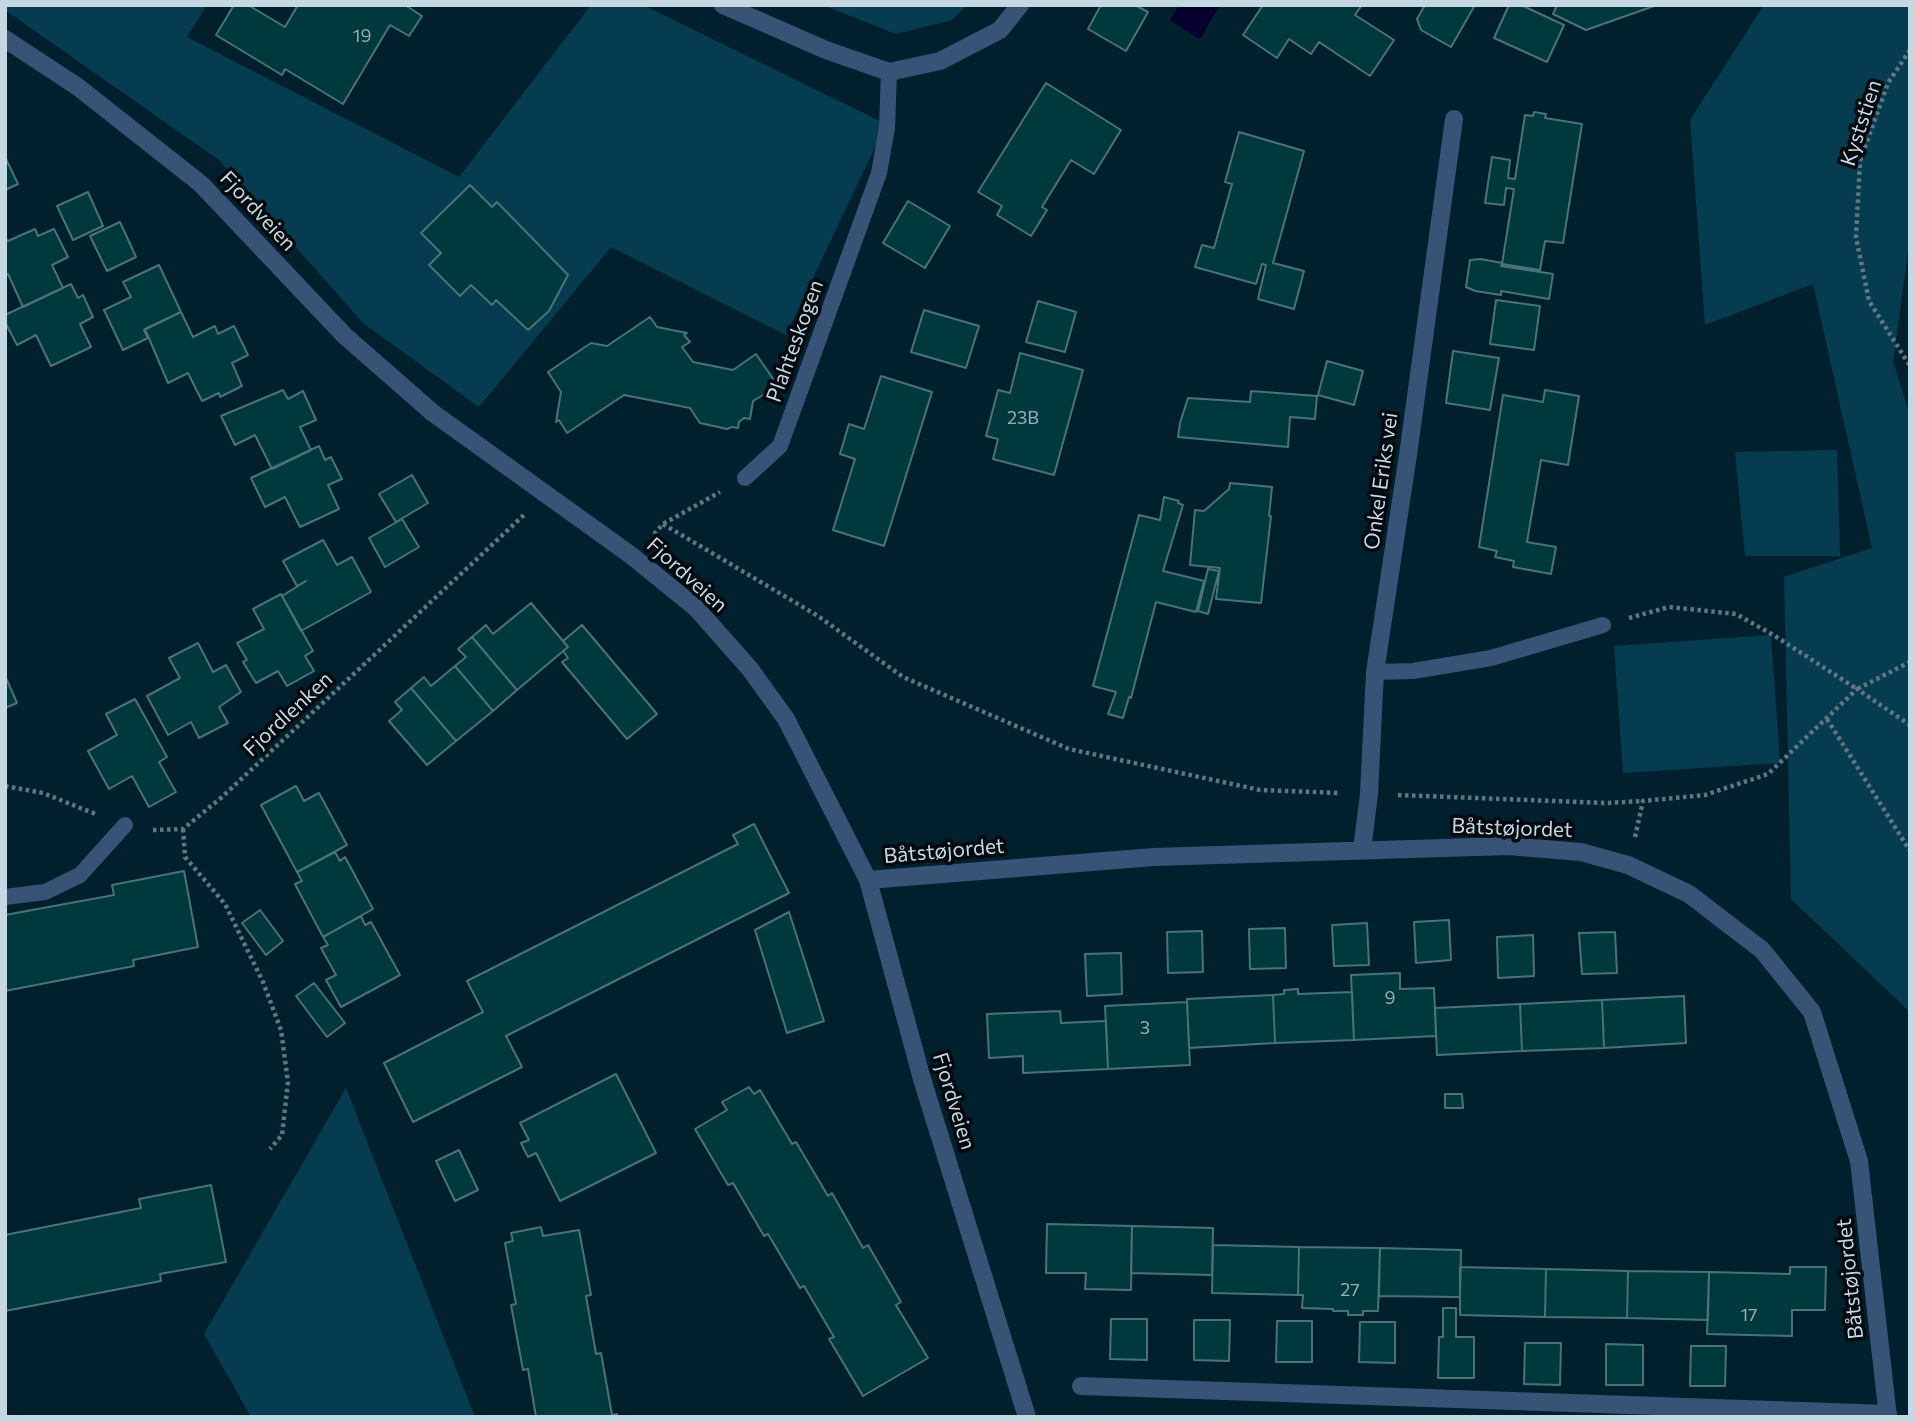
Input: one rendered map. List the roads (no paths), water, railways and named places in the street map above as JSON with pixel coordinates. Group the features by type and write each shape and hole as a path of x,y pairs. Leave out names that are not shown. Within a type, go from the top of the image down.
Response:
{"street":[{"path":"723,5 825,50 889,72 940,61 1000,30 1020,5"},
{"name":"Fjordveien","path":"5,39 78,87 201,184 345,336 433,413 632,556 696,608 750,669 786,719 868,880 922,1079 1027,1417"},
{"name":"Onkel Eriks vei","path":"1362,850 1369,794 1376,672 1454,119"},
{"name":"Båtstøjordet","path":"868,880 1154,857 1508,846 1581,852 1628,865 1689,894 1762,950 1812,1012 1859,1161 1888,1415"},
{"path":"1081,1386 1888,1415"}],"lane":[{"name":"Plahteskogen","path":"745,478 780,446 843,276 879,173 887,128 889,72"},
{"path":"1376,672 1413,671 1491,658 1603,625"},
{"path":"5,897 45,892 80,875 125,825"}]}
